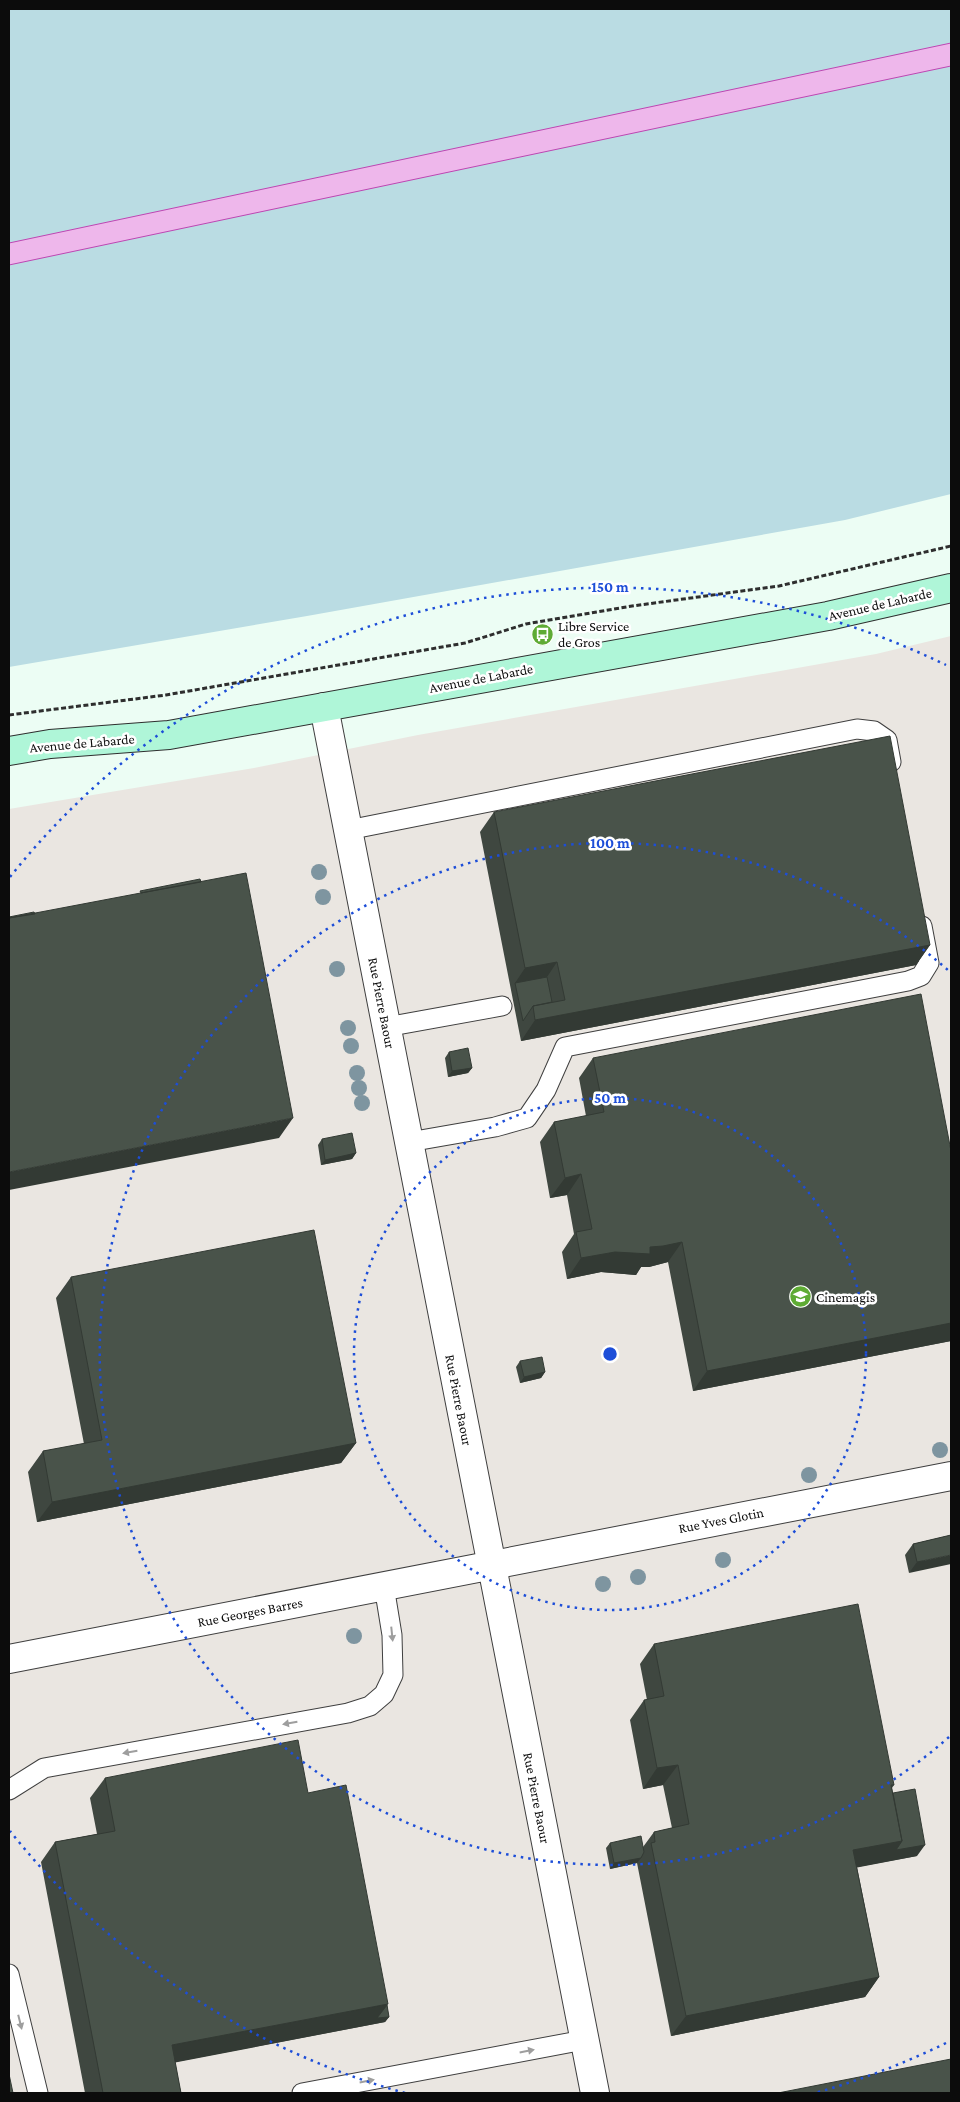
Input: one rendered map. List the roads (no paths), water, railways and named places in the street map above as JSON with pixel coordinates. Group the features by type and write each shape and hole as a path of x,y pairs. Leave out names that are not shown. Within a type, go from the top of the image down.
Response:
{"main road":[{"name":"Avenue de Labarde","path":"9,750 50,744 169,735 828,616 951,588"}],"street":[{"name":"Rue Pierre Baour","path":"324,708 595,2093"},
{"name":"Rue Yves Glotin","path":"491,1565 951,1476"},
{"name":"Rue Georges Barres","path":"9,1659 491,1565"}],"lane":[{"path":"348,830 857,729 874,731 887,740 894,779"},
{"path":"408,1142 495,1127 527,1118 546,1090 565,1047 908,981 921,976 929,963 918,905"},
{"path":"386,1027 502,1006"},
{"path":"9,1790 44,1768 338,1714 370,1706 384,1694 393,1675 392,1635 384,1586"},
{"path":"9,1974 38,2093"},
{"path":"302,2093 584,2040"}],"place":[{"name":"Libre Service de Gros","path":"542,634"},
{"name":"Cinemagis","path":"800,1297"}]}
